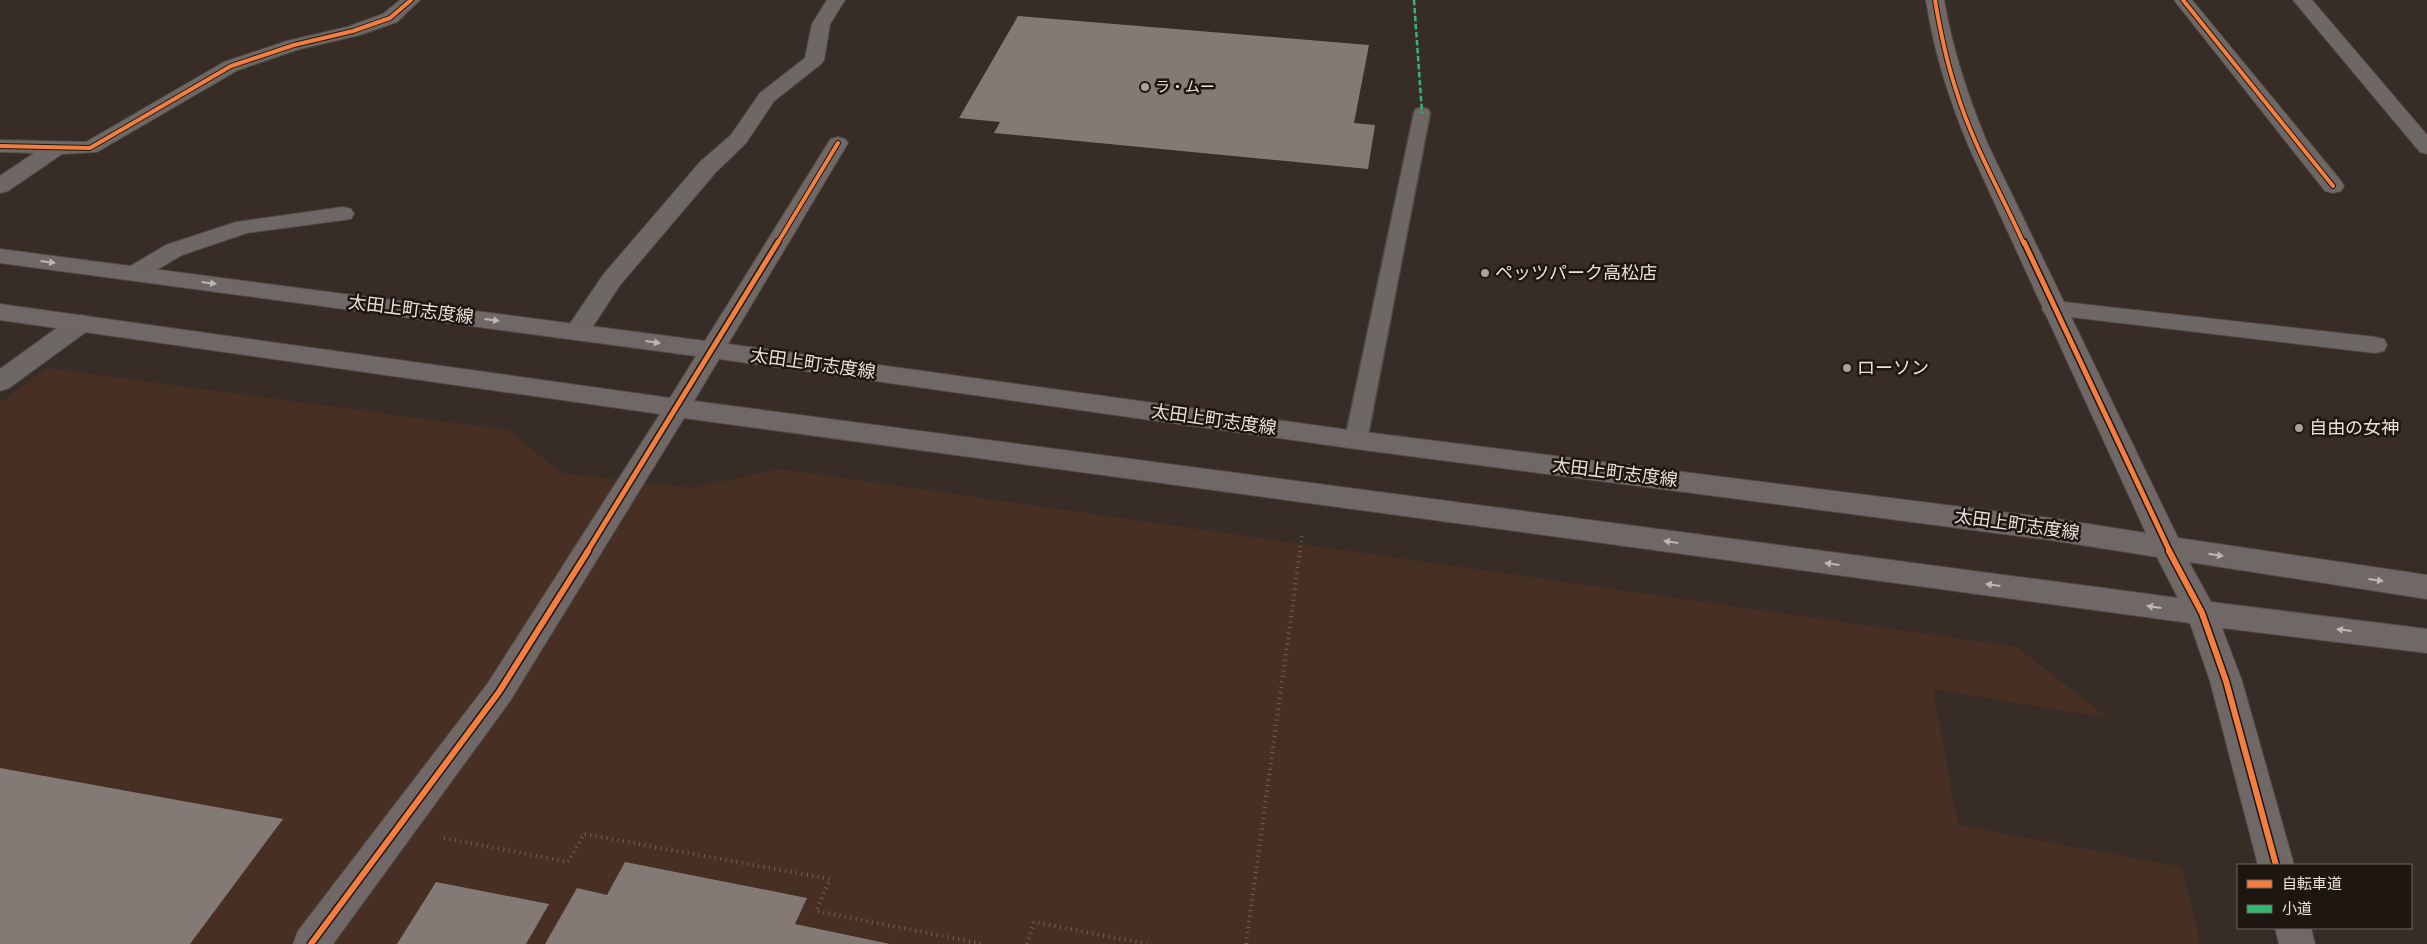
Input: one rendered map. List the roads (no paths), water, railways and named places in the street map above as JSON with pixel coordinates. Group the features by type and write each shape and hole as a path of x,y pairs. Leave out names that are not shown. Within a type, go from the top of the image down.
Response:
{"main road":[{"path":"1935,0 1941,38 1956,91 1978,145 2168,548 2202,614 2226,681 2276,864"},
{"path":"311,944 499,692 677,408 838,143"},
{"name":"太田上町志度線","path":"0,256 577,331 1356,440 2050,529 2319,572 2427,586"},
{"path":"0,312 677,408 2202,614 2427,641"},
{"path":"2293,929 2297,944"}],"street":[{"path":"0,146 90,148 231,66 294,45 353,31 390,18 412,0"},
{"path":"577,331 624,265 708,167 739,139 767,97 814,60 821,24 836,0"},
{"path":"2183,0 2333,186"},
{"path":"2302,0 2427,148"},
{"path":"0,186 56,148"},
{"path":"135,273 174,250 244,227 343,214"},
{"path":"2054,309 2375,345"},
{"path":"0,382 81,323"}],"lane":[{"path":"1356,440 1422,114"}],"place":[{"name":"ラ・ムー","path":"1145,87"},
{"name":"ペッツパーク高松店","path":"1485,273"},
{"name":"ローソン","path":"1847,368"},
{"name":"自由の女神","path":"2299,428"}]}
